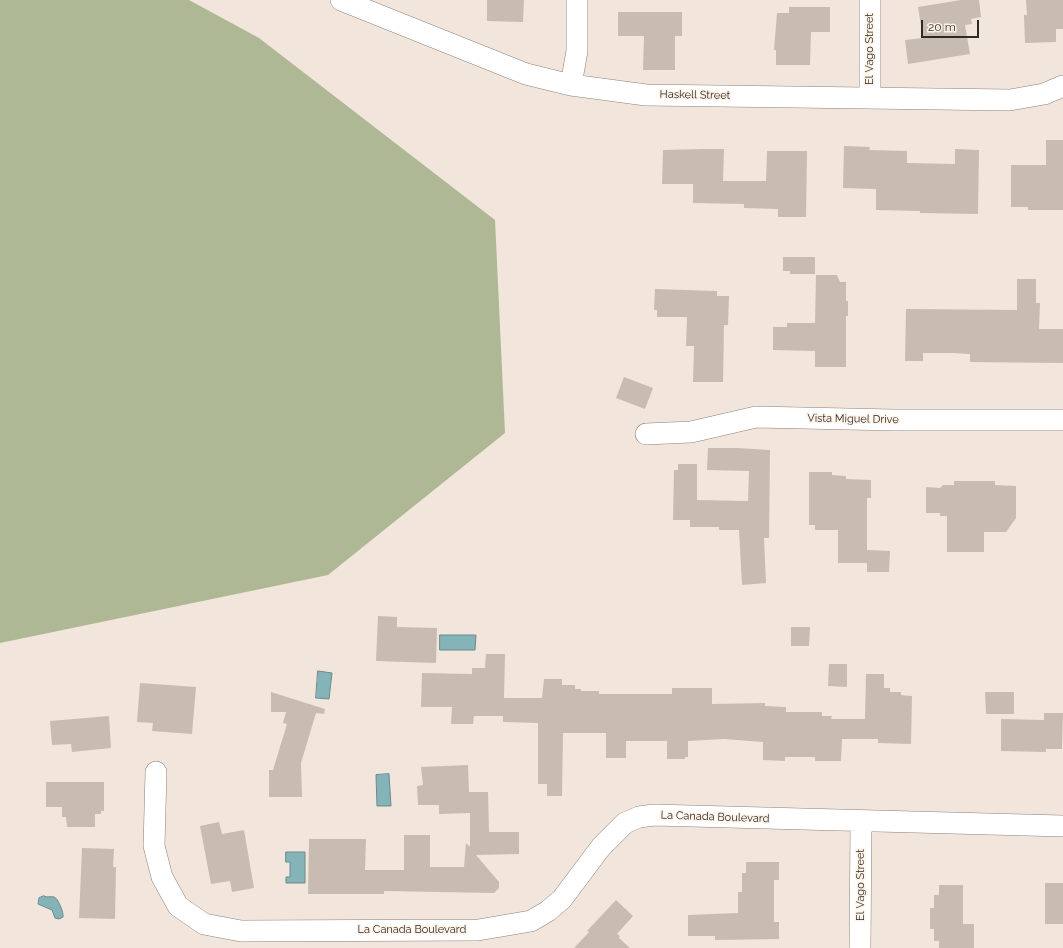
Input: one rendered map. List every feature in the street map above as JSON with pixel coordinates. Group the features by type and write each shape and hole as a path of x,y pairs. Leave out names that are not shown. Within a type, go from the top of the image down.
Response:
{"street":[{"name":"Haskell Street","path":"341,0 526,74 571,85 646,95 1010,100 1044,94 1063,86"},
{"path":"571,85 577,51 577,0"},
{"name":"El Vago Street","path":"870,0 870,97"},
{"name":"Vista Miguel Drive","path":"646,434 691,432 756,417 894,420 1063,420"},
{"name":"La Canada Boulevard","path":"156,772 154,846 162,877 178,906 204,924 240,939 478,930 532,921 548,911 562,899 601,846 625,823 639,817 662,814 861,822 1063,826"},
{"name":"El Vago Street","path":"860,948 861,822"}],"green space":[{"path":"0,0 189,0 259,38 495,220 505,433 328,575 0,643"}],"water":[{"path":"440,635 476,635 475,650 440,650"},
{"path":"318,671 332,673 329,699 316,698"},
{"path":"389,774 391,806 377,806 376,775"},
{"path":"286,852 305,852 305,883 286,883 286,877 290,877 290,862 286,862"},
{"path":"44,896 56,898 63,912 63,917 59,919 55,918 52,910 38,904 39,898"}],"building":[{"path":"487,0 524,0 523,22 487,21"},
{"path":"961,0 979,0 981,17 971,19 972,24 965,25 970,54 908,64 905,40 923,38 918,7"},
{"path":"1026,0 1063,0 1063,29 1056,29 1056,42 1025,43 1024,15 1027,15"},
{"path":"789,7 830,7 830,32 811,32 810,65 776,65 776,50 774,50 777,13 789,13"},
{"path":"618,12 682,12 682,36 675,36 675,70 643,70 644,36 618,36"},
{"path":"1046,140 1063,140 1063,210 1028,210 1028,207 1011,207 1011,165 1046,165"},
{"path":"844,146 870,147 869,150 907,151 907,163 955,164 955,149 979,150 978,214 920,213 920,211 876,210 876,189 843,188"},
{"path":"724,149 723,181 766,181 767,151 807,151 806,217 778,217 778,209 744,208 744,204 693,203 693,184 662,184 663,150"},
{"path":"783,257 815,257 815,274 790,274 790,271 783,271"},
{"path":"816,275 837,275 840,282 846,282 848,316 846,316 846,367 815,367 815,351 773,350 773,327 787,327 787,323 815,323"},
{"path":"1017,279 1036,279 1036,303 1040,303 1039,329 1063,329 1063,363 970,362 970,354 952,353 923,353 923,361 905,361 906,309 1017,310"},
{"path":"655,289 717,291 717,296 729,296 728,325 724,325 723,382 693,382 694,346 686,346 687,317 657,317 657,310 654,310"},
{"path":"624,377 653,388 645,409 616,398"},
{"path":"708,448 770,450 769,538 764,538 766,583 742,585 739,530 719,530 719,527 690,527 690,520 673,520 674,470 678,470 678,464 697,464 697,500 748,501 749,471 707,470"},
{"path":"809,472 832,472 832,475 846,476 846,479 871,480 871,498 867,498 867,550 890,551 889,572 867,572 867,563 838,563 838,530 815,530 815,525 809,525"},
{"path":"954,481 995,481 995,485 1016,486 1016,518 1006,532 984,532 984,552 947,552 947,516 940,516 940,513 926,513 926,487 940,488 943,485 954,485"},
{"path":"378,616 397,617 397,627 437,628 436,663 376,661"},
{"path":"791,627 810,627 809,646 791,646"},
{"path":"486,654 505,654 504,698 542,698 544,679 562,679 562,685 575,685 575,689 581,689 581,691 599,691 599,694 672,694 672,688 712,688 712,704 765,703 765,706 786,707 786,712 822,712 822,716 832,716 831,719 865,719 866,674 884,674 884,688 890,688 890,692 901,692 901,695 912,696 911,744 878,743 878,739 842,739 841,761 815,761 815,757 785,757 785,761 763,760 763,742 724,739 688,741 688,757 685,757 685,759 667,759 667,741 626,741 626,758 606,758 606,733 563,733 562,796 547,796 547,784 538,784 538,723 503,722 503,716 474,716 473,724 451,724 452,707 421,707 422,673 472,674 472,668 485,668"},
{"path":"829,664 847,664 847,687 828,686"},
{"path":"140,683 196,687 192,734 152,731 153,723 137,722"},
{"path":"271,692 325,709 324,714 316,713 301,763 302,797 269,797 269,770 273,770 287,724 283,723 286,712 271,712"},
{"path":"985,692 1014,692 1014,714 986,714"},
{"path":"1044,713 1063,713 1062,749 1046,749 1046,752 1001,751 1001,719 1044,720"},
{"path":"109,716 111,748 72,752 71,744 52,745 50,721"},
{"path":"468,765 469,792 488,792 489,832 519,832 519,854 476,855 499,882 499,888 494,893 384,891 384,894 308,894 309,839 366,839 365,870 404,870 404,835 430,835 430,867 464,867 466,843 470,847 470,813 439,814 439,805 418,805 417,786 423,785 421,767"},
{"path":"46,782 104,782 104,811 101,811 101,814 95,814 95,827 67,827 66,817 62,817 62,807 46,807"},
{"path":"219,822 222,834 244,830 254,888 232,892 230,881 211,884 200,826"},
{"path":"82,848 114,849 113,867 116,867 115,919 79,918"},
{"path":"746,862 779,862 779,880 774,880 774,922 779,922 779,939 715,940 715,936 688,936 688,915 738,913 738,892 742,892 742,873 746,873"},
{"path":"1045,883 1063,883 1063,924 1045,924"},
{"path":"939,885 963,885 963,924 974,924 974,948 939,948 939,941 934,941 934,929 930,929 930,908 934,908 934,895 939,895"},
{"path":"616,900 633,916 617,934 620,936 619,938 630,948 574,948 589,932 587,931"}]}
